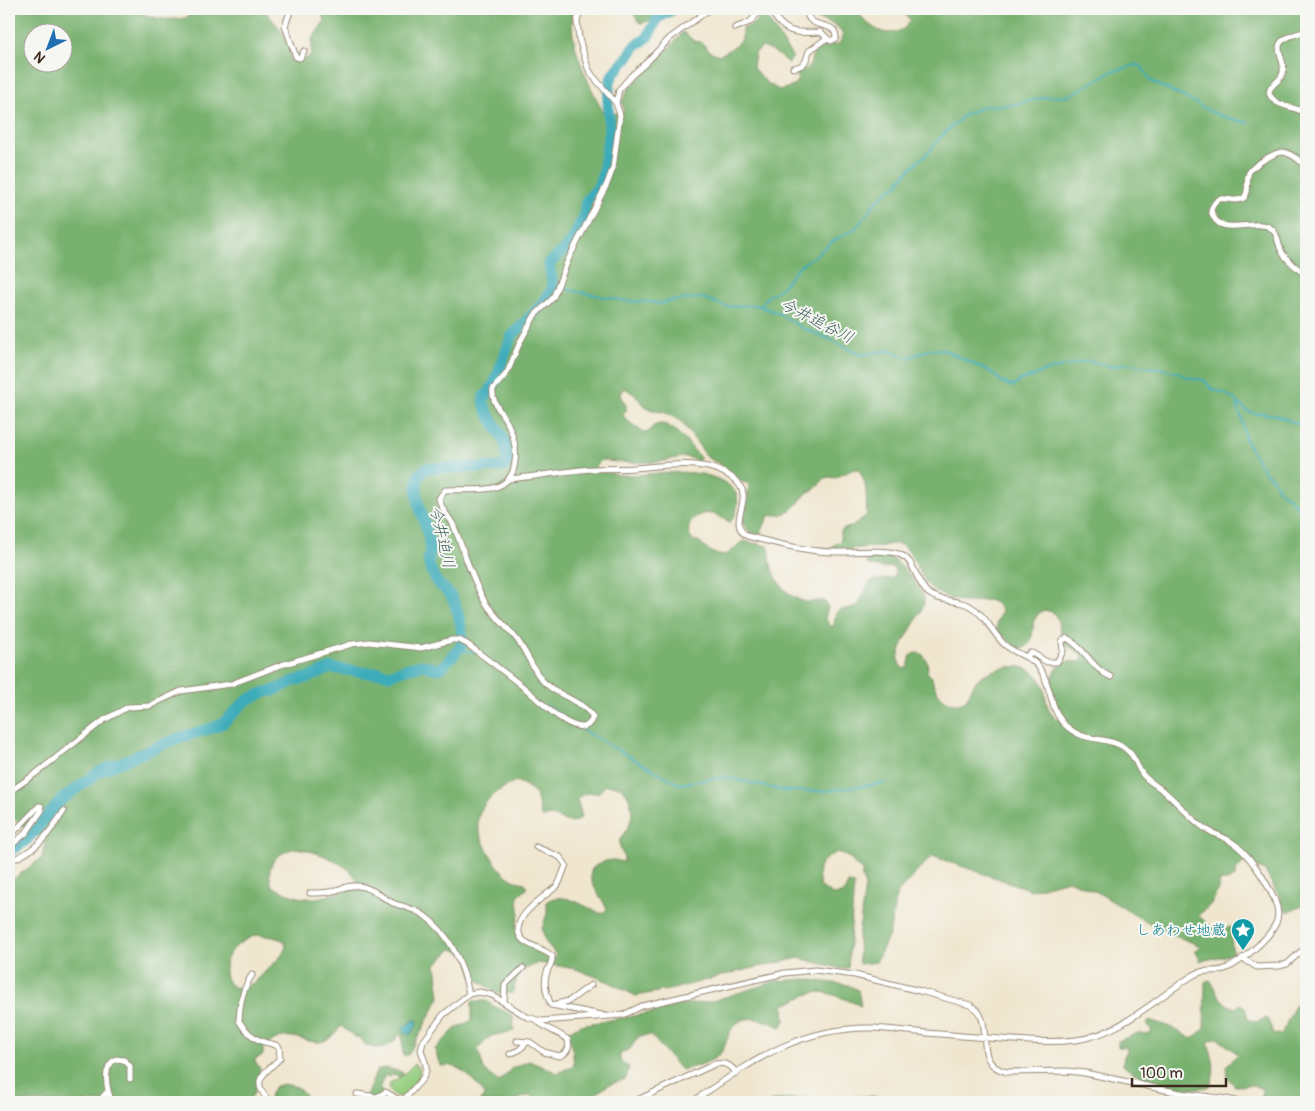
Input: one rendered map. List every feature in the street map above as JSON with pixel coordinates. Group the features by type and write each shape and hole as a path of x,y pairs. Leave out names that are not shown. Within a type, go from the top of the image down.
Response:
{"street":[{"path":"291,9 285,24 285,30 296,57 300,58 304,51"},
{"path":"9,792 104,720 128,707 149,706 181,691 232,684 281,665 352,644 369,642 421,648 459,640 467,644 524,688 559,718 581,727 586,726 593,717 590,713 549,687 541,679 527,653 514,636 494,617 476,584 452,522 440,504 439,498 446,490 490,489 502,486 510,478 516,458 513,437 494,400 493,389 507,373 520,342 535,315 553,298 568,260 607,184 613,168 620,115 616,103 588,68 579,39 577,21 581,9"},
{"path":"616,103 619,90 631,76 670,38 710,9"},
{"path":"735,28 750,22 758,13 758,9"},
{"path":"770,9 785,29 792,32 821,32 831,41 834,40 836,38 835,32 831,27 812,22 808,19 806,9"},
{"path":"1306,32 1280,42 1279,46 1284,69 1281,78 1272,86 1270,93 1271,97 1279,103 1300,109 1306,114"},
{"path":"793,68 806,63 809,51 827,38"},
{"path":"1306,166 1288,153 1278,153 1256,164 1249,171 1247,176 1248,190 1244,198 1236,200 1221,198 1213,204 1211,210 1215,219 1224,225 1236,227 1263,225 1271,228 1275,232 1283,253 1306,275"},
{"path":"510,478 593,469 675,464 714,468 728,475 742,487 744,502 738,525 747,536 807,550 890,552 904,556 924,590 929,594 969,605 981,615 1005,645 1026,657 1040,670 1055,711 1066,725 1081,736 1114,743 1127,750 1146,778 1204,828 1231,841 1244,853 1274,898 1278,910 1277,922 1268,934 1242,958 1220,971 1204,970 1125,1022 1101,1034 1081,1039 1043,1042 874,1028 854,1027 826,1031 800,1038 778,1048 692,1102"},
{"path":"1026,657 1032,653 1047,662 1057,662 1063,651 1062,641 1067,638 1087,656 1098,670 1111,677"},
{"path":"9,837 41,806 42,810 26,834 9,847"},
{"path":"9,861 22,856 38,845 64,811"},
{"path":"536,847 560,857 566,863 558,884 534,903 523,918 520,928 520,936 525,942 552,956 552,962 547,971 545,982 551,1005"},
{"path":"310,893 328,892 347,886 358,885 424,915 440,929 454,948 461,964 469,994"},
{"path":"1242,958 1257,967 1279,966 1286,964 1306,947"},
{"path":"504,1002 505,985 523,968"},
{"path":"357,1094 377,1097 386,1092 402,1102 422,1078 426,1070 421,1050 423,1042 443,1015 469,994 479,992 488,994 527,1017 541,1021 623,1015 642,1006 785,973 815,970 854,976 970,1005 981,1014 986,1057 999,1070 1007,1072 1068,1071 1085,1073 1180,1093 1226,1098 1241,1102"},
{"path":"252,975 245,985 240,1001 239,1021 251,1035 279,1047 280,1058 261,1075 260,1080 261,1091 270,1102"},
{"path":"551,1005 569,1001 591,985"},
{"path":"551,1005 608,1016"},
{"path":"516,1041 530,1042 544,1052 559,1056 565,1053 568,1048 568,1040 563,1035 543,1026 536,1020"},
{"path":"510,1054 519,1050 527,1042"},
{"path":"112,1102 108,1091 107,1069 112,1061 122,1059 129,1064 130,1079"},
{"path":"633,1102 715,1064 723,1062 730,1065 736,1073"},
{"path":"98,1102 108,1091"}],"green space":[{"path":"9,9 132,9 152,17 171,19 186,18 194,9 264,9 285,38 290,52 290,60 298,62 311,56 312,39 325,21 320,9 575,9 572,21 573,34 580,63 604,115 624,112 622,101 629,88 661,57 683,32 694,41 701,42 711,52 720,55 742,39 742,29 753,24 763,16 769,21 793,58 788,63 773,51 762,47 755,53 753,68 767,83 779,90 794,86 798,79 796,72 806,69 811,64 811,59 816,51 829,45 839,44 843,35 837,26 813,17 812,9 855,9 874,28 890,33 905,28 910,20 900,9 1306,9 1306,904 1289,912 1282,910 1280,898 1265,871 1244,862 1237,869 1235,877 1227,881 1220,881 1213,901 1198,915 1212,928 1236,927 1231,938 1233,954 1201,961 1195,951 1201,946 1173,935 1138,917 1097,892 1068,880 1031,890 932,856 897,893 889,935 876,962 859,964 858,939 865,886 862,878 862,869 856,866 850,858 837,852 823,861 819,869 819,879 820,886 832,895 844,893 848,883 854,884 848,968 843,969 799,958 673,989 636,996 609,982 576,969 539,963 520,971 512,993 497,993 472,976 468,955 452,949 436,964 440,997 408,1055 403,1055 402,1035 398,1035 396,1040 385,1047 375,1048 366,1045 361,1038 355,1037 341,1026 325,1041 317,1042 286,1037 276,1039 263,1048 263,1055 255,1059 260,1068 255,1091 248,1102 9,1102 9,882 42,858 45,842 15,820 9,820","holes":["625,388 645,406 654,411 664,412 681,421 708,458 718,463 737,481 749,485 742,519 746,529 751,533 761,533 767,519 771,515 780,515 791,511 808,492 814,490 825,478 835,478 854,469 859,470 865,486 867,514 850,527 843,529 840,533 841,541 832,546 834,550 845,551 855,548 894,544 904,547 912,557 927,584 935,591 960,601 987,600 994,602 1002,611 997,621 997,630 1016,647 1025,648 1029,643 1035,618 1039,614 1044,610 1053,612 1057,618 1064,644 1082,654 1083,659 1080,662 1065,662 1061,664 1054,674 1052,689 1060,716 1057,719 1050,711 1041,681 1036,675 1025,668 1004,668 983,675 975,682 966,700 957,703 944,699 937,691 932,677 927,672 927,662 922,654 916,653 911,655 908,667 904,669 899,663 899,655 923,607 924,600 912,578 891,558 881,556 867,558 866,562 868,565 882,568 892,567 895,575 892,578 871,581 857,607 839,610 836,613 834,625 831,627 825,618 828,607 825,602 799,600 788,593 776,578 771,565 768,546 743,541 729,553 719,555 711,552 698,541 693,541 689,534 689,526 696,517 708,513 730,522 734,517 738,500 735,492 727,484 711,476 699,474 675,472 623,475 597,470 595,467 602,460 642,463 661,462 681,457 692,458 697,461 701,459 683,438 666,425 653,426 649,432 644,433 625,419 623,414 626,411 626,405 620,395","515,781 531,790 538,803 540,815 543,818 549,815 570,822 578,820 582,817 577,799 586,793 598,793 606,785 621,788 630,799 632,814 630,823 619,843 624,862 606,861 594,867 591,872 593,884 607,909 603,913 599,913 580,903 567,899 554,898 547,901 547,913 542,929 545,941 556,955 554,958 523,937 516,927 519,915 518,898 527,887 525,883 515,881 499,868 483,842 478,825 478,818 488,800 498,791","296,848 313,852 341,864 355,877 359,885 357,889 323,897 305,898 272,886 270,878 271,866 278,856","256,935 283,940 286,944 284,951 256,981 242,987 230,985 225,973 227,959 236,946"]},
{"path":"630,9 667,9 651,20 640,23"},
{"path":"804,979 848,985 858,990 861,1006 828,993 818,992 809,994 784,1005 785,1020 781,1027 757,1019 744,1019 734,1026 719,1055 704,1064 681,1070 651,1035 639,1036 630,1049 620,1054 620,1061 629,1067 626,1079 608,1085 585,1102 538,1102 530,1095 510,1102 479,1102 485,1095 478,1086 471,1078 457,1068 440,1066 435,1049 455,1029 472,1020 472,1001 487,1001 493,1006 513,1015 514,1031 491,1036 478,1049 484,1070 499,1082 512,1068 529,1061 558,1073 574,1065 572,1046 567,1032 581,1025 656,1012 679,1005 709,1002 776,981"},
{"path":"1208,980 1211,981 1220,998 1227,1004 1236,1008 1240,1004 1245,1007 1248,1019 1256,1022 1267,1018 1274,1035 1282,1033 1295,1005 1306,998 1306,1102 1262,1102 1262,1089 1253,1085 1235,1086 1228,1078 1226,1066 1238,1054 1217,1038 1208,1042 1214,1069 1210,1086 1190,1088 1165,1084 1140,1076 1123,1065 1124,1056 1127,1051 1126,1047 1118,1047 1118,1041 1138,1033 1148,1034 1152,1031 1147,1024 1149,1020 1171,1027 1192,1039 1204,1029 1205,983"},
{"path":"414,1064 418,1067 419,1076 401,1097 395,1096 389,1090 390,1083 402,1076"},
{"path":"385,1068 402,1072 402,1075 399,1077 394,1074 389,1077 385,1075 379,1088 383,1092 378,1102 362,1102 377,1070"},
{"path":"284,1084 297,1087 311,1102 270,1102 269,1097 275,1086"},
{"path":"874,1096 887,1102 769,1102 780,1099"}],"water":[{"path":"414,1020 418,1020 416,1027 410,1035 405,1033 403,1028"}],"waterway":[{"name":"今井迫川","path":"9,851 27,840 61,800 100,771 176,739 223,723 247,700 331,668 370,673 380,672 389,675 423,665 437,669 441,668 460,648 462,636 456,607 451,596 436,580 428,563 429,540 417,495 419,475 426,468 504,467 507,462 507,451 504,442 487,411 484,396 488,394 495,382 511,337 544,302 553,287 549,264 571,243 584,216 586,201 598,187 603,173 609,130 608,100 613,74 635,46 647,38 658,18 674,9"},
{"path":"761,306 767,297 782,287 798,267 833,241 856,228 876,202 890,189 897,186 901,179 964,115 985,106 1011,105 1046,97 1069,96 1110,72 1136,65 1141,66 1152,82 1209,111 1249,123"},
{"name":"今井追谷川","path":"553,287 626,301 658,304 703,298 727,307 756,305 778,313 800,327 838,343 860,355 889,351 909,358 928,350 942,349 991,372 1002,382 1010,386 1042,372 1087,361 1112,367 1124,363 1158,368 1177,372 1194,379 1204,380 1212,389 1224,393 1238,402 1245,439 1265,472 1273,479 1278,489 1291,499 1306,521"},
{"path":"1238,403 1247,411 1256,414 1275,415 1306,427"},
{"path":"460,648 464,651 475,652"},
{"path":"547,705 568,720"},
{"path":"580,729 679,784 726,777 784,791 826,791 885,783"}],"place":[{"name":"しあわせ地蔵","path":"1243,951"}]}
